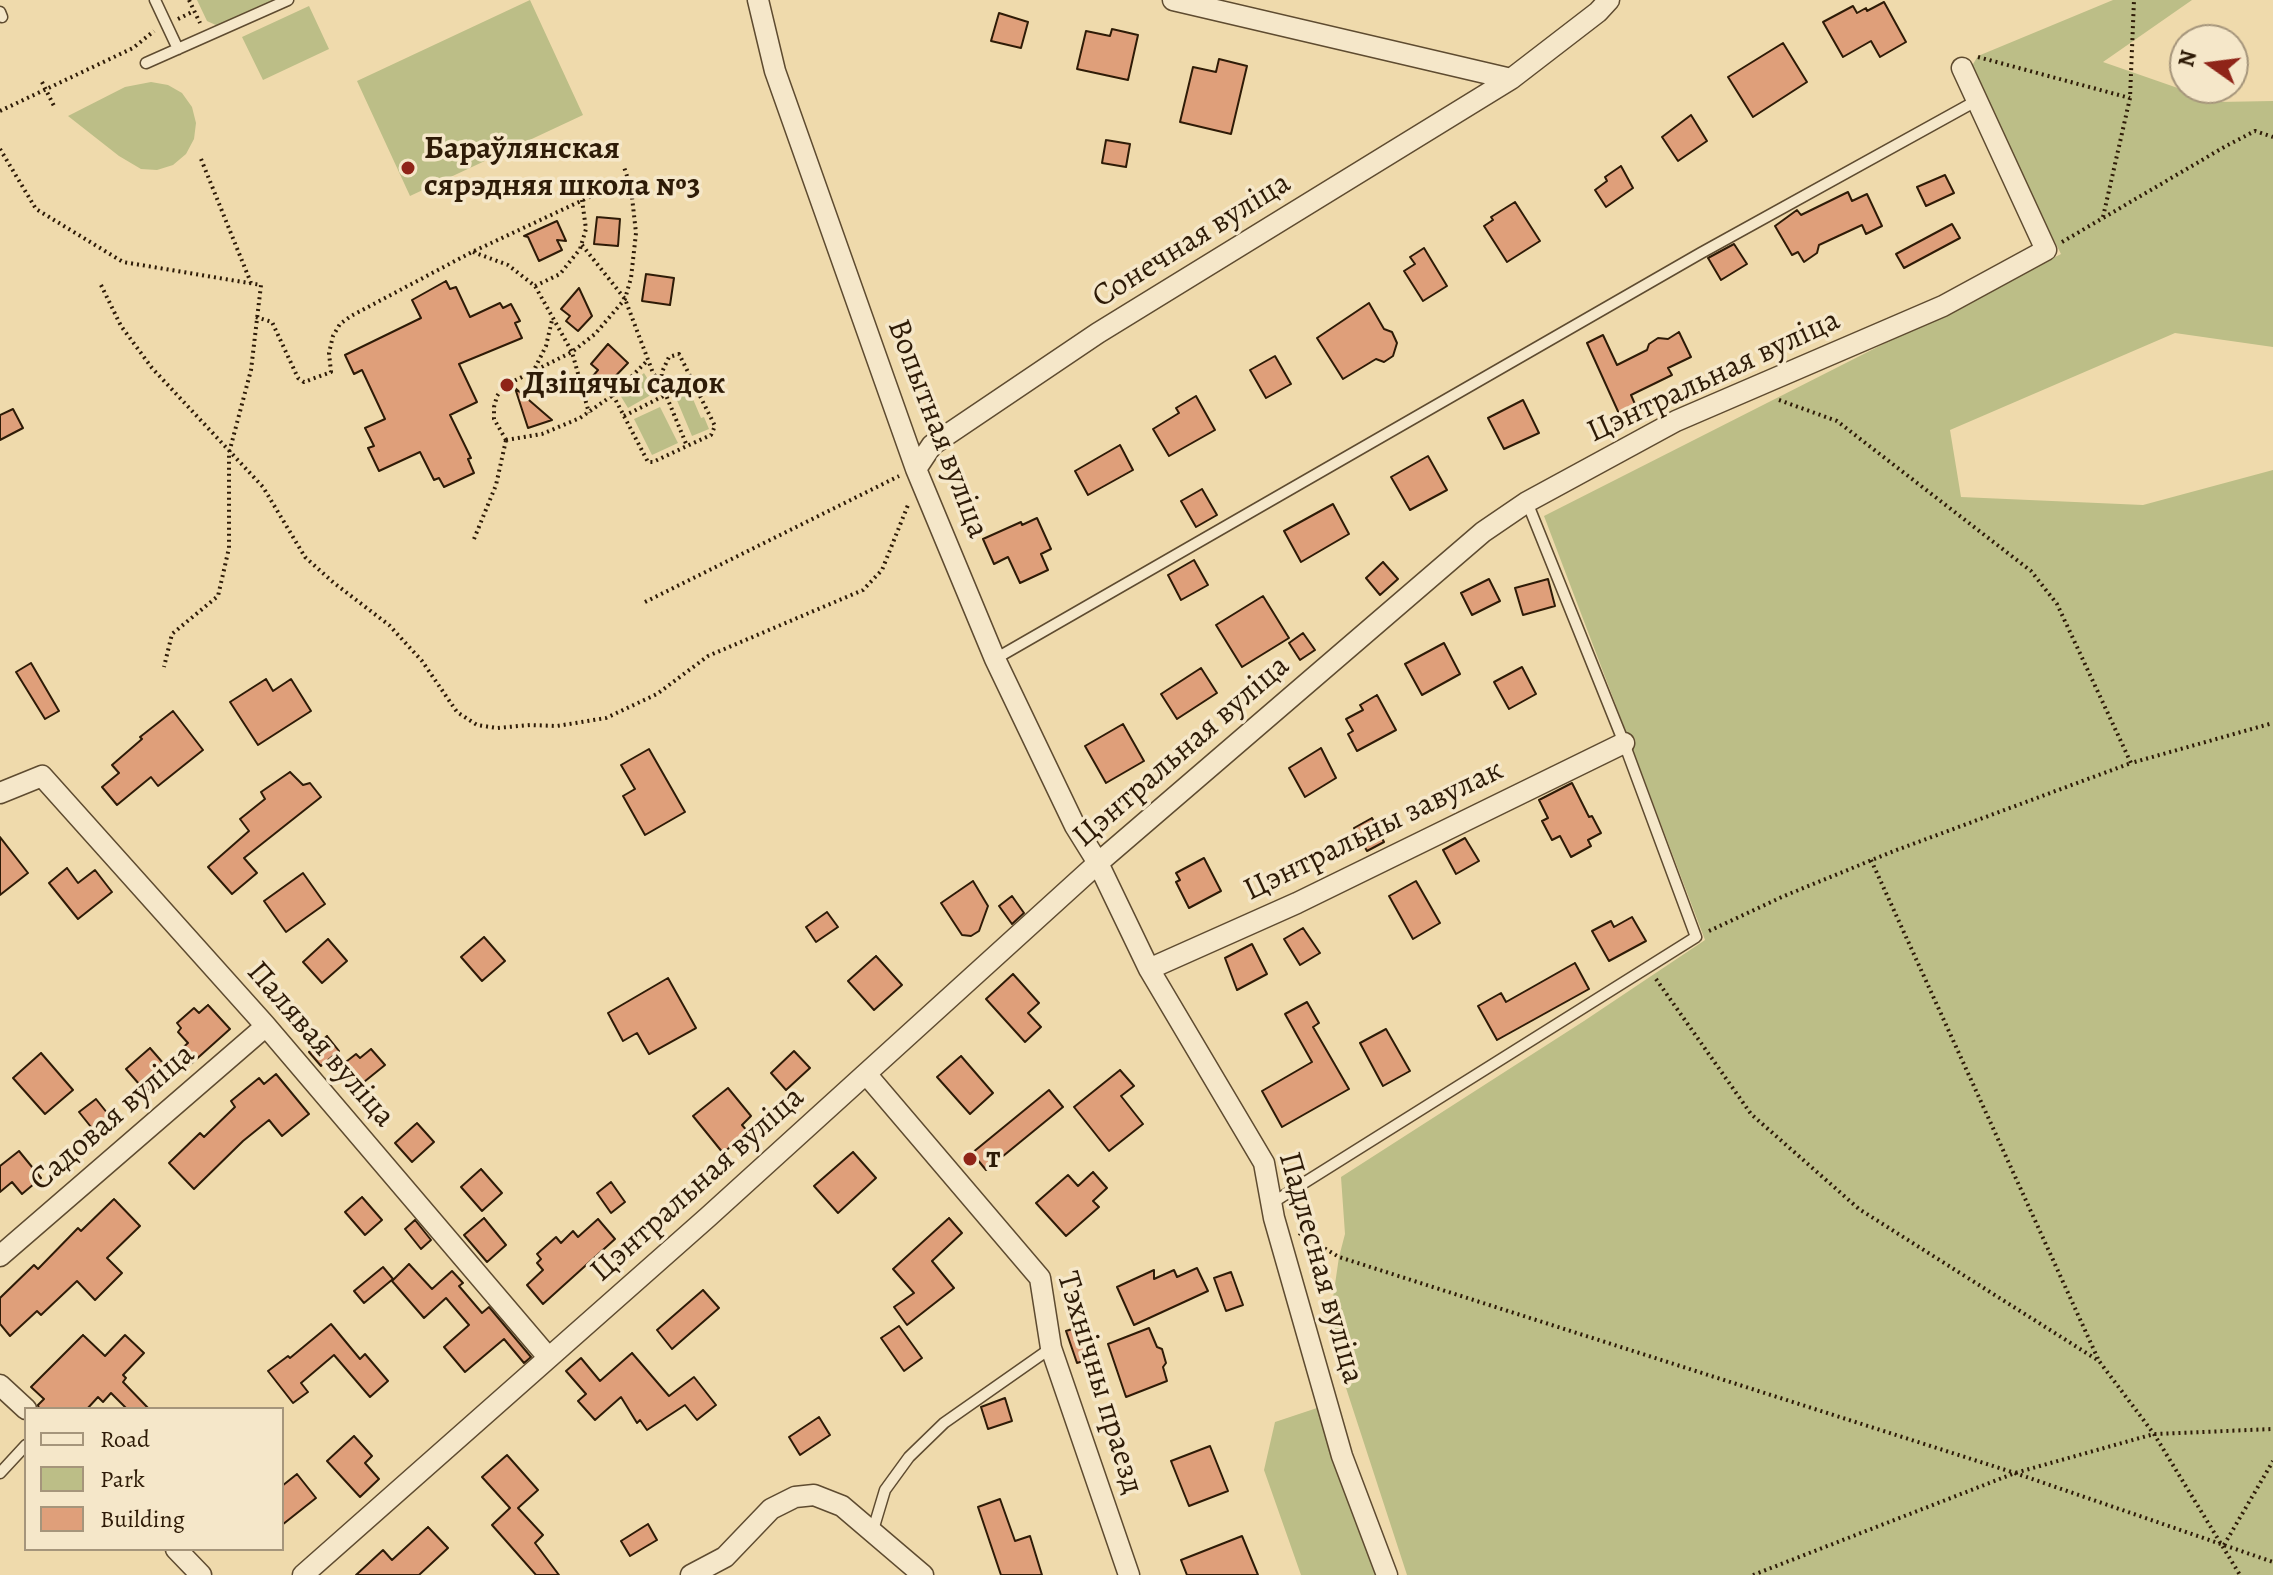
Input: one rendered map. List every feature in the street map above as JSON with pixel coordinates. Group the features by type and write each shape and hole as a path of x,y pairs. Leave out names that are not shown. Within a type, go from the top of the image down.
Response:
{"street":[{"name":"Вопытная вуліца","path":"758,0 775,71 912,477 1075,826 1098,863"},
{"path":"1173,0 1511,79"},
{"name":"Сонечная вуліца","path":"912,477 932,445 1098,333 1511,79 1598,12 1609,0"},
{"path":"1970,62 1976,101 2046,250"},
{"name":"Цэнтральная вуліца","path":"303,1575 867,1075 1098,863 1483,532 1527,502 1676,421 1943,306 2046,250"},
{"name":"Цэнтральны завулак","path":"1149,969 1297,903 1624,743"},
{"name":"Палявая вуліца","path":"0,793 42,776 266,1026 548,1357"},
{"name":"Падлесная вуліца","path":"1098,863 1149,969 1264,1163 1273,1210 1342,1456 1387,1575"},
{"name":"Садовая вуліца","path":"0,1256 266,1026"},
{"name":"Тэхнічны праезд","path":"867,1075 1040,1278 1051,1348 1129,1575"},
{"path":"0,1385 24,1407"},
{"path":"691,1575 725,1557 771,1509 795,1497 814,1495 842,1506 923,1575"},
{"path":"178,1551 201,1575"}],"lane":[{"path":"155,0 178,49"},
{"path":"146,63 288,0"},
{"path":"995,659 1701,253 1976,101"},
{"path":"1273,1210 1696,937 1624,743 1527,502"},
{"path":"873,1530 885,1490 909,1457 944,1423 1051,1348"},
{"path":"0,1473 24,1447"}],"path":[{"path":"189,0 206,37"},
{"path":"2103,217 2130,98 2134,0"},
{"path":"175,20 194,11"},
{"path":"0,111 133,48 156,29"},
{"path":"1970,62 2130,98"},
{"path":"42,82 54,106"},
{"path":"2046,250 2255,131 2273,137"},
{"path":"0,149 36,209 123,262 261,285 251,370 229,453 229,548 218,596 172,634 164,667"},
{"path":"201,159 251,283"},
{"path":"474,539 496,485 506,440 494,419 497,396 504,386 572,352 595,334 625,299 631,278 636,233 624,167"},
{"path":"256,317 272,322 298,378 304,382 331,372 329,353 340,324 472,252 628,179"},
{"path":"535,286 560,274 575,259 582,245 586,219 582,200"},
{"path":"582,245 625,299 653,373 661,383 687,446"},
{"path":"472,252 508,265 535,286 572,352 589,413"},
{"path":"101,285 121,326 152,368 263,487 305,557 389,625 422,661 457,712 477,725 497,728 557,726 606,718 657,694 708,656 863,590 882,570 912,495"},
{"path":"534,370 546,346 553,319"},
{"path":"613,395 648,462 711,435 715,429 682,357 676,353 669,357 664,366 661,383"},
{"path":"506,440 542,434 589,413 613,395 648,360"},
{"path":"624,416 693,380"},
{"path":"1751,389 1837,421 2031,571 2057,604 2131,763"},
{"path":"645,602 902,475 912,477"},
{"path":"1696,937 1871,860 2131,763 2273,723"},
{"path":"1871,860 2099,1361 2154,1434 2240,1575"},
{"path":"1648,967 1751,1114 1859,1209 2099,1361"},
{"path":"1273,1210 1339,1257 2015,1473 2273,1562"},
{"path":"1753,1575 2015,1473 2154,1434 2273,1429"},
{"path":"2224,1545 2273,1461"}],"green space":[{"path":"197,0 274,0 218,26 207,21"},
{"path":"530,0 583,115 410,196 357,81"},
{"path":"2113,0 2192,0 2103,62 2169,85 2169,104 2273,101 2273,347 2175,333 1950,430 1961,497 2143,505 2273,470 2273,1575 1407,1575 1333,1348 1333,1298 1345,1234 1341,1177 1705,940 1544,516 2061,254 1972,79 1970,69 1978,56"},
{"path":"309,6 329,49 263,80 242,37"},
{"path":"151,82 168,85 182,93 192,107 196,123 194,139 186,154 173,165 157,170 141,169 119,156 68,116 125,87"},
{"path":"644,373 656,392 628,408 620,395"},
{"path":"690,392 709,429 692,436 676,398"},
{"path":"660,407 678,443 652,455 634,419"},
{"path":"1320,1407 1377,1575 1301,1575 1264,1470 1275,1422"}],"building":[{"path":"1884,2 1906,42 1880,57 1871,41 1843,57 1823,22 1853,6 1857,13"},
{"path":"999,13 1028,22 1021,48 991,41"},
{"path":"1112,29 1138,35 1128,80 1077,69 1086,31 1110,36"},
{"path":"1783,43 1807,82 1753,117 1728,77"},
{"path":"1219,59 1247,66 1231,134 1180,122 1193,67 1216,72"},
{"path":"1691,115 1707,141 1678,161 1662,137"},
{"path":"1106,140 1130,144 1126,167 1102,163"},
{"path":"1621,166 1633,188 1606,207 1595,190 1607,181 1605,177"},
{"path":"1945,175 1954,193 1926,206 1917,187"},
{"path":"1848,192 1852,201 1867,194 1882,226 1866,234 1862,225 1819,245 1817,253 1804,262 1798,252 1792,255 1775,226 1797,210 1801,215"},
{"path":"1515,202 1540,241 1507,262 1484,226 1493,220 1491,217"},
{"path":"597,217 620,219 618,246 594,244"},
{"path":"557,221 566,241 557,240 562,250 539,261 528,237 524,236"},
{"path":"1952,224 1960,238 1904,268 1896,254"},
{"path":"1734,244 1747,264 1721,280 1708,258"},
{"path":"1424,248 1447,286 1423,301 1404,271 1415,264 1410,257"},
{"path":"646,274 674,278 670,305 642,301"},
{"path":"446,281 450,289 456,287 470,317 500,303 503,308 511,304 520,321 515,323 522,338 459,364 477,402 450,415 471,458 468,459 474,473 444,487 439,478 434,480 420,452 379,471 368,448 374,446 365,428 385,419 362,370 354,374 345,355 421,318 412,300"},
{"path":"579,288 592,316 578,331 566,321 570,316 561,309"},
{"path":"1369,303 1384,329 1392,332 1397,343 1393,356 1384,362 1376,359 1343,379 1317,338"},
{"path":"1679,332 1691,357 1668,368 1672,375 1631,395 1638,411 1621,418 1587,343 1603,335 1617,365 1647,350 1649,344 1658,338 1668,339"},
{"path":"608,344 628,363 605,387 593,376 598,370 591,364"},
{"path":"1275,356 1291,384 1266,398 1250,370"},
{"path":"515,388 552,420 528,428"},
{"path":"1196,396 1215,430 1169,456 1153,429 1179,413 1176,408"},
{"path":"1523,400 1539,433 1504,449 1488,418"},
{"path":"13,409 23,428 0,440 0,415"},
{"path":"1120,445 1133,470 1088,495 1075,471"},
{"path":"1428,456 1447,490 1410,510 1391,477"},
{"path":"1202,489 1217,515 1196,527 1181,501"},
{"path":"1333,504 1349,534 1301,562 1284,531"},
{"path":"1037,518 1051,549 1041,554 1048,570 1020,583 1008,557 994,564 983,539"},
{"path":"1194,560 1208,585 1181,600 1168,575"},
{"path":"1383,562 1398,579 1380,595 1366,578"},
{"path":"1489,579 1500,601 1472,615 1461,593"},
{"path":"1548,579 1555,606 1523,615 1515,588"},
{"path":"1263,596 1289,638 1242,667 1216,625"},
{"path":"1303,633 1315,650 1300,660 1289,643"},
{"path":"1444,643 1460,674 1422,695 1405,664"},
{"path":"31,663 59,711 45,719 16,672"},
{"path":"1522,667 1536,694 1509,709 1494,682"},
{"path":"1201,668 1217,693 1177,719 1161,694"},
{"path":"266,679 273,691 291,679 311,711 258,745 230,702"},
{"path":"1377,695 1396,730 1357,751 1348,734 1353,731 1346,719 1363,710 1360,705"},
{"path":"173,711 203,750 158,786 151,777 117,805 102,787 119,773 112,765 142,739 140,737"},
{"path":"1123,724 1144,761 1106,783 1085,746"},
{"path":"1321,748 1336,778 1305,797 1289,768"},
{"path":"649,749 685,812 645,835 623,796 635,789 621,765"},
{"path":"290,772 303,785 310,783 321,797 244,858 257,873 232,894 208,867 249,831 240,819 265,799 261,792"},
{"path":"1572,783 1601,833 1588,840 1591,846 1571,857 1560,836 1552,840 1542,821 1548,818 1539,800"},
{"path":"1372,818 1384,842 1367,851 1354,828"},
{"path":"0,837 28,873 0,895"},
{"path":"1465,838 1479,861 1456,874 1443,850"},
{"path":"1204,858 1221,891 1189,908 1176,882 1180,880 1176,873"},
{"path":"67,868 78,883 95,870 112,892 78,919 49,883"},
{"path":"303,873 325,904 286,932 264,901"},
{"path":"973,881 988,906 979,931 971,936 962,935 941,903"},
{"path":"1416,881 1440,923 1413,939 1389,896"},
{"path":"1012,896 1024,913 1012,924 999,906"},
{"path":"827,912 838,927 816,942 806,927"},
{"path":"1632,917 1646,941 1609,961 1592,931 1611,921 1614,927"},
{"path":"1303,928 1320,953 1300,965 1284,939"},
{"path":"484,937 505,961 482,981 461,957"},
{"path":"328,939 347,961 322,983 303,962"},
{"path":"1252,944 1267,974 1237,990 1225,958"},
{"path":"876,956 902,985 874,1010 848,981"},
{"path":"1575,963 1589,989 1497,1040 1478,1006 1501,993 1506,1002"},
{"path":"1013,974 1039,1003 1028,1013 1041,1027 1025,1042 986,999"},
{"path":"668,978 696,1028 649,1054 637,1033 623,1041 608,1013"},
{"path":"1307,1002 1319,1023 1313,1027 1349,1089 1282,1127 1262,1091 1312,1062 1285,1014"},
{"path":"208,1005 230,1029 182,1072 171,1058 188,1043 178,1032 181,1028 177,1023 194,1008 199,1013"},
{"path":"1386,1029 1410,1071 1383,1086 1360,1043"},
{"path":"327,1036 339,1051 321,1066 309,1052"},
{"path":"150,1048 170,1071 146,1092 126,1069"},
{"path":"371,1049 385,1065 359,1086 342,1065 356,1054 360,1058"},
{"path":"794,1051 810,1068 786,1090 771,1073"},
{"path":"41,1053 73,1090 45,1114 13,1078"},
{"path":"961,1056 993,1093 970,1114 937,1077"},
{"path":"1120,1070 1134,1086 1121,1096 1143,1124 1109,1151 1074,1107"},
{"path":"276,1074 309,1114 282,1136 269,1120 194,1189 169,1163 200,1133 204,1137 235,1107 231,1101 259,1078 264,1084"},
{"path":"728,1088 751,1116 742,1125 748,1132 723,1153 693,1116"},
{"path":"1049,1090 1063,1107 986,1170 972,1153"},
{"path":"96,1099 112,1119 95,1132 79,1112"},
{"path":"417,1123 434,1142 412,1162 395,1143"},
{"path":"19,1151 41,1178 22,1194 12,1182 0,1192 0,1166"},
{"path":"853,1152 876,1178 838,1213 814,1186"},
{"path":"481,1169 502,1193 482,1211 461,1187"},
{"path":"1093,1172 1107,1188 1093,1201 1099,1207 1066,1236 1036,1203 1068,1175 1078,1186"},
{"path":"611,1182 625,1202 611,1213 597,1193"},
{"path":"362,1197 382,1220 365,1235 345,1212"},
{"path":"114,1199 140,1226 107,1258 122,1273 95,1300 77,1281 41,1315 37,1311 10,1336 0,1324 0,1298 34,1265 38,1269 78,1228 81,1231"},
{"path":"484,1218 506,1245 487,1262 464,1235"},
{"path":"949,1218 962,1233 932,1261 954,1288 907,1325 894,1307 914,1293 893,1269"},
{"path":"598,1219 615,1239 543,1304 527,1285 543,1270 537,1263 541,1259 537,1254 556,1237 561,1243 573,1231 578,1237"},
{"path":"415,1220 431,1240 421,1249 405,1229"},
{"path":"409,1264 432,1289 452,1271 463,1283 459,1286 482,1313 489,1307 531,1357 524,1363 504,1339 465,1372 444,1347 469,1325 446,1298 424,1318 392,1281"},
{"path":"383,1267 393,1279 364,1303 354,1291"},
{"path":"1197,1268 1208,1291 1134,1325 1117,1287 1154,1270 1154,1279 1174,1270 1177,1277"},
{"path":"1231,1272 1243,1305 1226,1311 1214,1278"},
{"path":"703,1290 719,1308 672,1349 657,1330"},
{"path":"331,1324 360,1359 365,1354 388,1381 370,1397 334,1355 301,1383 308,1392 293,1403 268,1371 288,1356 290,1358"},
{"path":"1088,1324 1099,1356 1077,1363 1066,1331"},
{"path":"899,1326 922,1358 904,1371 881,1338"},
{"path":"1149,1328 1157,1347 1162,1349 1167,1381 1126,1397 1108,1344"},
{"path":"83,1335 105,1356 125,1335 144,1353 123,1375 126,1378 123,1382 147,1407 125,1407 111,1393 103,1402 98,1397 89,1407 38,1407 44,1399 31,1387"},
{"path":"632,1353 669,1396 694,1377 716,1405 697,1420 685,1405 647,1430 640,1420 637,1423 621,1397 595,1420 578,1401 586,1394 566,1371 581,1358 600,1381"},
{"path":"1005,1398 1012,1421 988,1429 981,1407"},
{"path":"819,1417 830,1435 800,1455 789,1437"},
{"path":"354,1436 372,1456 365,1463 379,1479 360,1497 327,1461"},
{"path":"1210,1446 1228,1491 1189,1506 1171,1461"},
{"path":"507,1455 538,1490 518,1508 543,1535 535,1543 559,1575 536,1575 492,1525 510,1508 482,1477"},
{"path":"297,1474 316,1498 284,1523 284,1484"},
{"path":"1000,1499 1015,1541 1030,1536 1042,1575 1001,1575 978,1507"},
{"path":"648,1524 657,1540 630,1556 621,1541"},
{"path":"428,1527 448,1548 419,1575 356,1575 383,1550 392,1560"},
{"path":"1242,1536 1258,1575 1187,1575 1181,1560"}],"place":[{"name":"Бараўлянская сярэдняя школа №3","path":"408,168"},
{"name":"Дзіцячы садок","path":"507,385"},
{"name":"т","path":"970,1159"}]}
